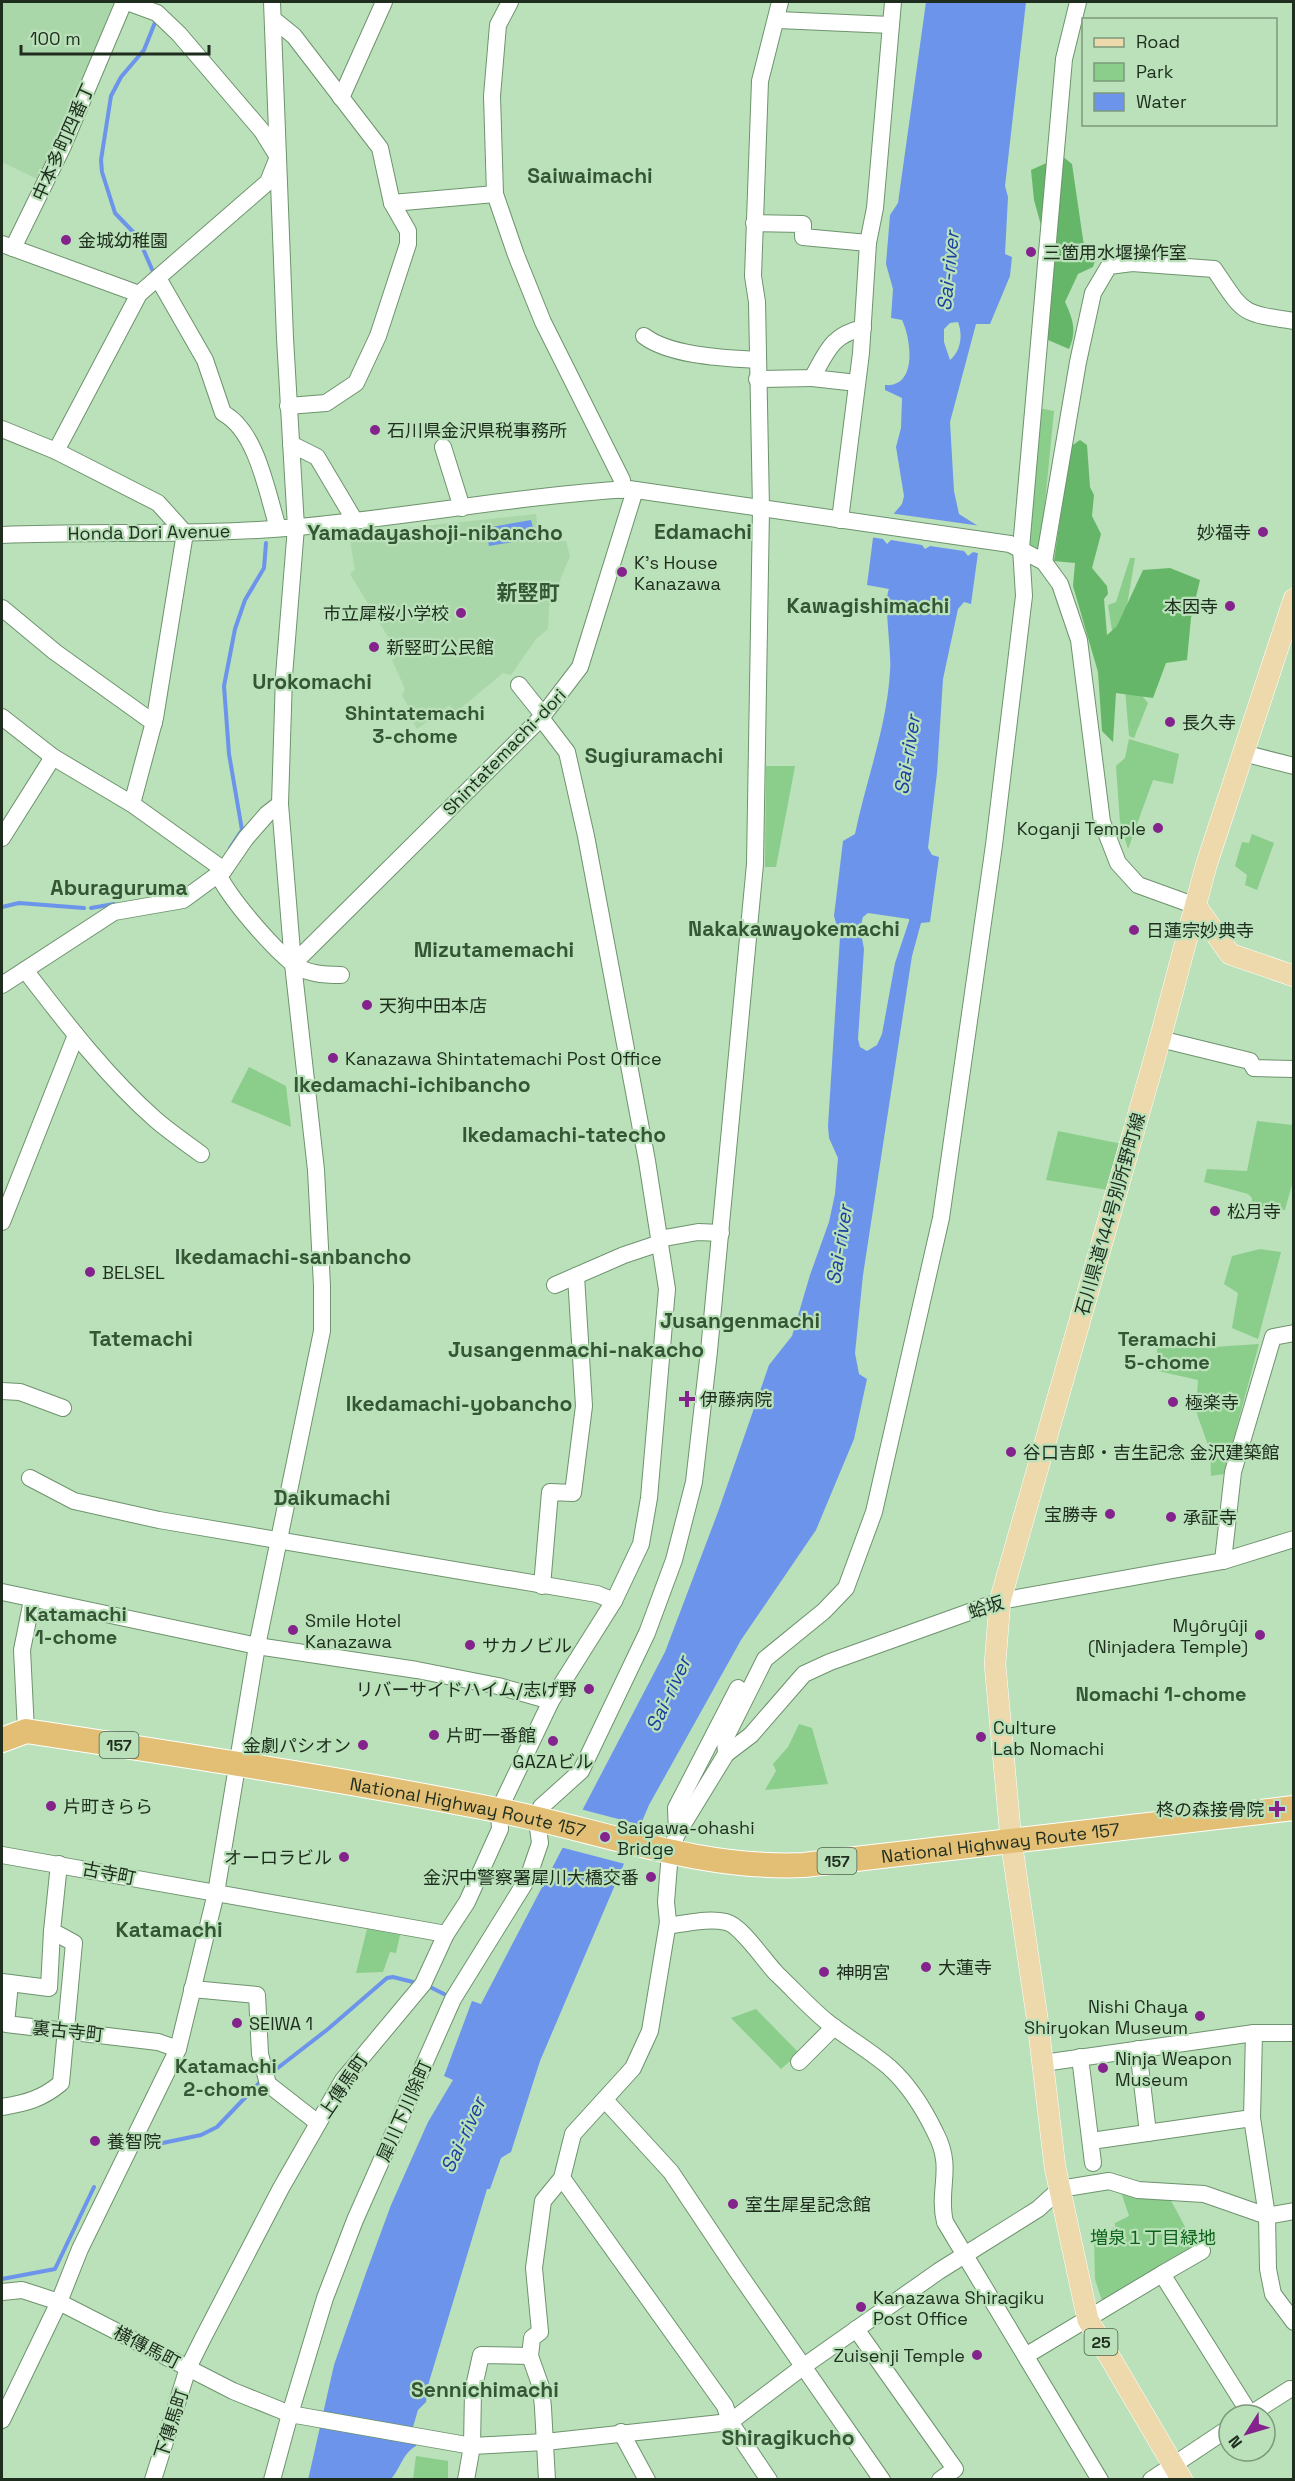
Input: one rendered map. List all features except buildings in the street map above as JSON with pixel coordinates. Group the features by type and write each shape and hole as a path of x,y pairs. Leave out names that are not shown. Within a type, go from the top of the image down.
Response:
{"highway":[{"name":"National Highway Route 157","path":"2,1740 26,1731 238,1765 499,1810 542,1822 670,1846 764,1867 804,1865 1293,1808"}],"main road":[{"name":"石川県道144号別所野町線","path":"1011,1840 995,1664 1000,1601 1160,1039 1206,866 1293,599"},
{"path":"1196,906 1230,954 1293,976"},
{"name":"25","path":"1011,1840 1060,2189 1088,2320 1178,2472"}],"street":[{"name":"中本多町四番丁","path":"7,246 63,146 125,2"},
{"path":"125,2 157,13 179,34 261,131 278,157"},
{"path":"2,2420 59,2302 80,2249 178,2049 216,1893 257,1646 322,1331 316,1170 293,964 280,804 284,676 296,527 288,406 272,2"},
{"path":"341,98 384,2"},
{"path":"510,2 498,25 492,96 495,194 543,322 628,490"},
{"path":"542,1822 546,1800 581,1771 647,1633 674,1560 694,1482 721,1233 755,864 761,509 757,302 753,276 754,224 760,81 780,2"},
{"path":"844,520 863,327 868,243 875,208 893,2"},
{"path":"670,1846 726,1754 725,1739 765,1659 824,1611 846,1588 874,1512 941,1218 994,845 1024,596 1016,546 1064,58 1078,2"},
{"path":"273,19 294,36 380,148 392,203 408,231 408,244 378,336 356,383 326,403 288,406"},
{"path":"777,20 891,25"},
{"path":"56,450 139,294 268,182 278,157"},
{"path":"392,203 495,194"},
{"path":"754,224 803,224 803,237 868,243"},
{"path":"7,246 139,294"},
{"path":"1044,562 1093,293 1109,266 1132,262 1214,269 1234,302 1253,315 1293,321"},
{"path":"158,278 205,360 223,412 231,417 251,442 278,528"},
{"path":"812,378 831,344 845,332 863,327"},
{"path":"644,336 656,345 666,345 706,358 757,360"},
{"path":"757,379 812,378 857,383"},
{"path":"2,429 56,450 158,503 185,533 154,723 132,804"},
{"path":"291,444 317,457 355,521"},
{"path":"443,447 462,508"},
{"name":"Honda Dori Avenue","path":"2,535 185,533 296,527 578,492 628,490 1016,546"},
{"name":"Shintatemachi-dori","path":"293,964 542,716 580,667 628,490"},
{"path":"1016,546 1044,562 1060,584 1079,640 1102,822 1118,863 1138,885 1196,906"},
{"path":"2,608 57,654 154,723"},
{"name":"上傳馬町","path":"188,2368 239,2268 343,2080 423,1984 447,1934 467,1902 500,1829 499,1810 551,1701 614,1601 641,1544 649,1498 667,1289 586,836 567,752 519,685"},
{"path":"2,717 53,757 132,804 221,872 243,911 293,964 312,973 341,975"},
{"path":"1242,753 1293,766"},
{"path":"2,838 53,757"},
{"path":"2,985 114,912 183,900 221,872 253,830 280,804"},
{"path":"25,970 76,1035 132,1097 158,1122 201,1154"},
{"path":"2,1222 76,1035"},
{"path":"1160,1039 1250,1061 1254,1068 1293,1069"},
{"path":"555,1285 659,1241 698,1232 721,1233"},
{"path":"542,1586 550,1492 573,1493 584,1406 576,1276"},
{"path":"1223,1561 1233,1472 1273,1337 1293,1333"},
{"path":"2,1391 20,1392 63,1408"},
{"path":"30,1478 74,1501 159,1520 597,1594 614,1601"},
{"name":"蛤坂","path":"726,1754 751,1735 804,1674 830,1662 1000,1601 1223,1561 1289,1540"},
{"path":"547,2480 541,2387 530,2356 532,2338 540,2332 534,2268 543,2201 562,2178 573,2134 633,2068 650,2031 668,1922 666,1902 670,1846 676,1808 741,1681 762,1648 825,1596 846,1588"},
{"path":"2,1592 257,1646 417,1670 498,1686 551,1701"},
{"path":"26,1731 22,1650 32,1600"},
{"name":"犀川下川除町","path":"272,2480 293,2415 325,2298 355,2220 453,1999 528,1878 540,1843 542,1822"},
{"name":"古寺町","path":"2,1855 447,1934"},
{"path":"6,1982 49,1988 59,1864"},
{"path":"668,1922 672,1925 697,1921 728,1922 782,1979 834,2027 888,2066 902,2080 936,2133 944,2153 947,2171 941,2205 945,2222 1100,2480"},
{"path":"2,2107 38,2099 61,2083 74,1943 52,1931"},
{"name":"裏古寺町","path":"6,1982 6,2024 158,2042 178,2049"},
{"path":"192,1989 257,1995 260,2054 266,2077 289,2102 318,2122"},
{"path":"799,2062 834,2027"},
{"path":"1042,2063 1254,2033 1293,2033"},
{"path":"1254,2033 1252,2118 1267,2216 1268,2269 1273,2294 1293,2322"},
{"path":"1138,2049 1149,2133"},
{"path":"1080,2057 1093,2163"},
{"path":"605,2100 671,2172 882,2480"},
{"path":"1091,2141 1252,2118"},
{"path":"562,2178 725,2406 730,2422 769,2480"},
{"path":"730,2422 804,2366 964,2254 1038,2209 1060,2189 1109,2181 1138,2190 1204,2194 1267,2216 1293,2211"},
{"path":"1027,2355 1202,2251"},
{"path":"1162,2274 1243,2403"},
{"name":"横傳馬町","path":"2,2292 22,2290 59,2302 233,2391 293,2415 465,2445 545,2442 730,2422"},
{"path":"856,2329 955,2469 940,2480"},
{"path":"466,2480 465,2445 473,2391 482,2355 530,2356"},
{"name":"下傳馬町","path":"153,2480 188,2368"},
{"path":"1268,2403 1290,2389"},
{"path":"621,2432 647,2480"},
{"path":"1151,2480 1178,2472 1217,2438"}],"shaded area":[{"path":"2,2 117,2 41,181 2,162"},
{"path":"536,514 540,541 566,541 570,556 549,607 548,629 536,639 511,675 503,673 455,713 450,705 417,729 411,719 414,717 402,695 405,689 392,660 399,655 350,574 355,570 349,534"}],"green space":[{"path":"1062,156 1072,164 1084,246 1095,261 1093,267 1078,274 1065,302 1073,325 1073,336 1069,349 1048,340 1034,312 1042,229 1034,200 1031,170"},
{"path":"1038,408 1054,411 1040,554 1027,546"},
{"path":"1080,440 1087,445 1090,487 1094,495 1092,516 1101,534 1092,568 1107,586 1108,594 1104,599 1107,635 1117,626 1143,570 1170,568 1200,580 1191,618 1187,660 1166,663 1153,698 1116,693 1113,742 1102,731 1098,672 1073,586 1075,563 1054,561 1070,447"},
{"path":"1130,558 1135,558 1122,635 1112,630 1108,605 1116,602"},
{"path":"1124,678 1141,679 1143,697 1148,703 1134,738 1129,736"},
{"path":"1129,739 1179,754 1173,784 1153,780 1128,849 1120,822 1116,766 1125,758"},
{"path":"766,766 795,766 776,867 765,867"},
{"path":"1252,834 1274,843 1257,890 1245,885 1247,875 1235,866 1242,842 1249,843"},
{"path":"249,1067 286,1086 291,1127 231,1102"},
{"path":"1257,1121 1293,1125 1293,1181 1285,1210 1251,1207 1252,1198 1248,1194 1204,1182 1207,1169 1247,1171"},
{"path":"1058,1131 1122,1144 1108,1190 1046,1180"},
{"path":"1260,1249 1281,1252 1258,1339 1232,1328 1238,1293 1224,1284 1232,1256"},
{"path":"1259,1344 1224,1474 1211,1476 1210,1451 1196,1411 1198,1380 1154,1370 1158,1345 1199,1348"},
{"path":"799,1724 812,1728 828,1784 765,1790 776,1771 773,1764 788,1747"},
{"path":"367,1929 400,1935 396,1953 390,1952 383,1972 356,1973"},
{"path":"756,2009 799,2053 781,2069 731,2018"},
{"name":"増泉１丁目緑地","path":"1120,2189 1169,2197 1196,2247 1103,2304 1095,2279 1094,2237 1115,2227 1115,2223 1129,2216"},
{"path":"416,2456 448,2461 448,2479 413,2479"}],"water":[{"name":"Sai-river","path":"926,2 1026,2 1005,186 1008,197 1005,254 1012,257 1010,276 990,324 976,324 950,422 954,491 959,514 978,526 978,553 971,604 964,602 958,609 943,679 937,773 928,848 932,855 939,857 930,922 921,923 912,956 863,1275 855,1353 859,1374 867,1379 854,1439 816,1530 741,1640 649,1805 540,2061 511,2152 501,2158 490,2189 487,2189 429,2382 426,2402 418,2410 413,2427 416,2446 411,2449 391,2479 308,2480 334,2365 391,2205 428,2122 453,2080 444,2076 472,2001 481,2004 665,1652 718,1512 769,1365 792,1336 829,1222 835,1194 838,1158 829,1138 828,1126 840,937 834,916 843,841 855,834 881,733 890,671 887,604 889,589 867,585 873,538 902,504 904,496 896,447 901,428 902,398 885,390 885,385 896,384 903,379 909,360 908,338 902,320 891,318 893,289 886,264 890,215 898,203","holes":["958,322 960,342 957,352 950,360 944,342 944,329 950,323","868,913 909,919 909,921 895,963 882,1034 877,1045 867,1051 860,1047 858,1039 864,949 860,928 863,917"]},
{"path":"531,520 536,538 489,546 485,528"}],"pier":[{"path":"889,513 981,526 981,554 973,552 968,556 964,551 930,546 925,549 922,545 891,540 887,544 883,539 870,537"},
{"path":"580,1809 645,1826 629,1865 560,1847"}],"waterway":[{"path":"154,274 138,237 115,213 102,172 101,160 111,96 121,77 144,50 156,20"},
{"path":"230,848 242,830 229,754 224,686 235,629 245,600 264,568 266,543"},
{"path":"171,895 186,888"},
{"path":"2,907 19,903 84,908"},
{"path":"91,908 114,904"},
{"path":"270,2074 328,2029 387,1978 393,1977 417,1983"},
{"path":"428,1986 448,1996"},
{"path":"153,2145 201,2135 217,2127 262,2080"},
{"path":"2,2279 55,2269 94,2187"}],"place":[{"name":"金城幼稚園","path":"66,240"},
{"name":"三箇用水堰操作室","path":"1031,252"},
{"name":"石川県金沢県税事務所","path":"375,430"},
{"name":"妙福寺","path":"1263,532"},
{"name":"K's House Kanazawa","path":"622,572"},
{"name":"本因寺","path":"1230,606"},
{"name":"市立犀桜小学校","path":"461,613"},
{"name":"新竪町公民館","path":"374,647"},
{"name":"長久寺","path":"1170,722"},
{"name":"Koganji Temple","path":"1158,828"},
{"name":"日蓮宗妙典寺","path":"1134,930"},
{"name":"天狗中田本店","path":"367,1005"},
{"name":"Kanazawa Shintatemachi Post Office","path":"333,1058"},
{"name":"松月寺","path":"1215,1211"},
{"name":"BELSEL","path":"90,1272"},
{"name":"伊藤病院","path":"687,1399"},
{"name":"極楽寺","path":"1173,1402"},
{"name":"谷口吉郎・吉生記念 金沢建築館","path":"1011,1452"},
{"name":"宝勝寺","path":"1110,1514"},
{"name":"承証寺","path":"1171,1517"},
{"name":"Smile Hotel Kanazawa","path":"293,1630"},
{"name":"Myôryûji (Ninjadera Temple)","path":"1260,1635"},
{"name":"サカノビル","path":"470,1645"},
{"name":"リバーサイドハイム/志げ野","path":"589,1689"},
{"name":"片町一番館","path":"434,1735"},
{"name":"Culture Lab Nomachi","path":"981,1737"},
{"name":"GAZAビル","path":"553,1741"},
{"name":"金劇パシオン","path":"363,1745"},
{"name":"片町きらら","path":"51,1806"},
{"name":"柊の森接骨院","path":"1277,1809"},
{"name":"Saigawa-ohashi Bridge","path":"605,1837"},
{"name":"オーロラビル","path":"344,1857"},
{"name":"金沢中警察署犀川大橋交番","path":"651,1877"},
{"name":"大蓮寺","path":"926,1967"},
{"name":"神明宮","path":"824,1972"},
{"name":"Nishi Chaya Shiryokan Museum","path":"1200,2016"},
{"name":"SEIWA 1","path":"237,2023"},
{"name":"Ninja Weapon Museum","path":"1103,2068"},
{"name":"養智院","path":"95,2141"},
{"name":"室生犀星記念館","path":"733,2204"},
{"name":"Kanazawa Shiragiku Post Office","path":"861,2307"},
{"name":"Zuisenji Temple","path":"977,2355"}],"district":[{"name":"Saiwaimachi","path":"590,175"},
{"name":"Edamachi","path":"703,531"},
{"name":"Yamadayashoji-nibancho","path":"435,532"},
{"name":"新竪町","path":"528,592"},
{"name":"Kawagishimachi","path":"868,605"},
{"name":"Urokomachi","path":"312,681"},
{"name":"Shintatemachi 3-chome","path":"415,724"},
{"name":"Sugiuramachi","path":"654,755"},
{"name":"Aburaguruma","path":"119,887"},
{"name":"Nakakawayokemachi","path":"794,928"},
{"name":"Mizutamemachi","path":"494,949"},
{"name":"Ikedamachi-ichibancho","path":"412,1084"},
{"name":"Ikedamachi-tatecho","path":"564,1134"},
{"name":"Ikedamachi-sanbancho","path":"293,1256"},
{"name":"Jusangenmachi","path":"740,1320"},
{"name":"Tatemachi","path":"141,1338"},
{"name":"Jusangenmachi-nakacho","path":"576,1349"},
{"name":"Teramachi 5-chome","path":"1167,1350"},
{"name":"Ikedamachi-yobancho","path":"459,1403"},
{"name":"Daikumachi","path":"332,1497"},
{"name":"Katamachi 1-chome","path":"76,1626"},
{"name":"Nomachi 1-chome","path":"1161,1694"},
{"name":"Katamachi","path":"169,1929"},
{"name":"Katamachi 2-chome","path":"226,2078"},
{"name":"Sennichimachi","path":"485,2389"},
{"name":"Shiragikucho","path":"788,2437"}]}
